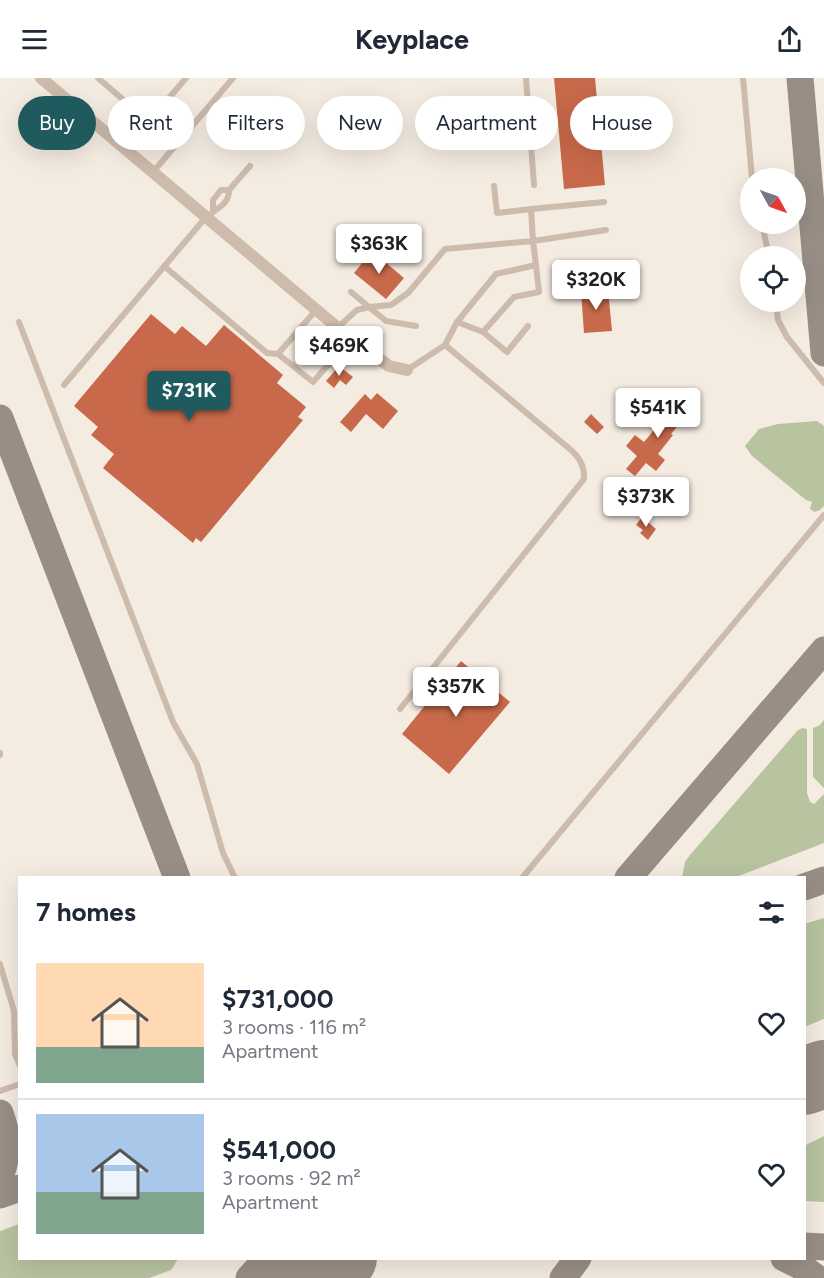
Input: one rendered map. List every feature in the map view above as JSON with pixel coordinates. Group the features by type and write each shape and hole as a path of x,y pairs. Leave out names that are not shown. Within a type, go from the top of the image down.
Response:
{"street":[{"path":"41,78 153,172 209,215 351,339 389,366 407,370"}],"lane":[{"path":"98,78 119,96"},
{"path":"171,96 186,78"},
{"path":"194,124 232,78"},
{"path":"525,78 534,185"},
{"path":"743,78 752,168"},
{"path":"153,172 172,150"},
{"path":"64,385 209,215 222,208 229,198 230,190 250,166"},
{"path":"494,186 497,213 603,201"},
{"path":"209,215 213,200 221,190 230,190"},
{"path":"483,332 514,297 539,292 531,209"},
{"path":"338,328 357,310 391,305 408,293 445,249 533,241 606,230"},
{"path":"407,370 445,345 458,322 496,273 536,265"},
{"path":"164,266 267,353 278,354 313,382 351,339"},
{"path":"351,292 386,321 416,326"},
{"path":"278,354 316,310"},
{"path":"777,312 778,320 787,337 824,383"},
{"path":"19,322 173,722 197,764 223,853 235,876"},
{"path":"458,322 483,332 507,352 528,326"},
{"path":"400,710 584,479 585,472 578,457 571,450 445,345"},
{"path":"524,876 824,515"},
{"path":"0,964 14,1011 15,1054 18,1061"},
{"path":"0,1091 18,1085"}],"green space":[{"path":"817,421 824,426 824,506 815,512 810,509 812,502 806,500 752,456 745,446 759,429 778,424"},
{"path":"824,720 824,788 813,777 813,728"},
{"path":"807,729 807,793 810,802 814,804 824,794 824,843 739,876 682,876 685,862 690,855 798,730"},
{"path":"824,918 824,1019 806,1026 806,923"},
{"path":"824,1136 824,1202 806,1201 806,1145"},
{"path":"18,1224 18,1260 177,1260 171,1270 149,1278 0,1278 0,1231"}],"building":[{"path":"554,78 595,78 597,96 570,96 570,150 602,150 605,185 564,189 558,96 556,96"},
{"path":"372,251 404,278 386,299 354,273"},
{"path":"608,289 612,331 584,333 581,291"},
{"path":"151,314 175,334 182,326 206,346 224,325 283,375 277,383 306,407 298,417 303,420 201,542 196,538 193,543 103,468 114,454 91,435 98,427 74,406"},
{"path":"339,366 353,377 346,385 340,380 334,388 326,381"},
{"path":"690,392 699,400 658,454 665,460 656,471 646,463 635,476 626,469 637,456 626,446 635,435 644,442 659,424 662,426"},
{"path":"377,393 398,411 383,429 366,414 351,432 340,422 365,394 371,400"},
{"path":"591,414 604,427 597,434 584,422"},
{"path":"642,517 656,529 648,540 640,533 643,530 636,525"},
{"path":"461,661 510,702 449,774 402,734"}],"taxiway":[{"path":"800,78 824,353"},
{"path":"0,418 176,876"},
{"path":"630,876 824,650"},
{"path":"806,886 824,880"},
{"path":"806,1088 824,1079"},
{"path":"0,1113 7,1145 0,1177"},
{"path":"0,1195 18,1189"},
{"path":"806,1246 824,1247"},
{"path":"249,1278 265,1260"},
{"path":"327,1265 344,1260"},
{"path":"563,1278 576,1260"},
{"path":"788,1260 817,1278"}],"runway":[{"path":"806,1080 824,1074"},
{"path":"292,1278 338,1260"}]}
